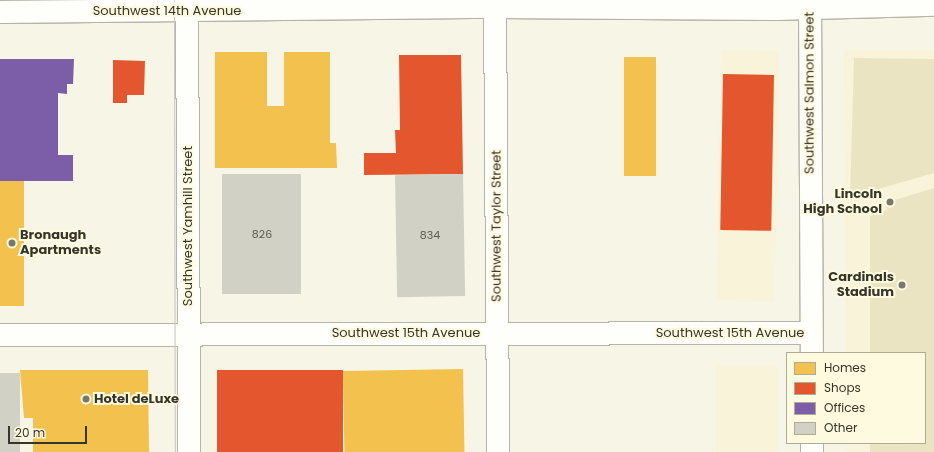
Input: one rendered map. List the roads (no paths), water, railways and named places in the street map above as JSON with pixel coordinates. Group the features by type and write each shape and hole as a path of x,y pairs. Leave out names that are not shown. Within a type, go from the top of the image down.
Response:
{"street":[{"name":"Southwest 14th Avenue","path":"0,12 187,6 495,4 934,5"},
{"name":"Southwest Taylor Street","path":"495,4 498,452"},
{"name":"Southwest Salmon Street","path":"810,4 811,343"},
{"name":"Southwest Yamhill Street","path":"187,6 189,452"},
{"name":"Southwest 15th Avenue","path":"0,335 497,333 811,343"}],"tram line":[{"path":"174,0 175,452"}],"place":[{"name":"Lincoln High School","path":"890,202"},
{"name":"Bronaugh Apartments","path":"12,243"},
{"name":"Cardinals Stadium","path":"902,285"},
{"name":"Hotel deLuxe","path":"86,399"}]}
